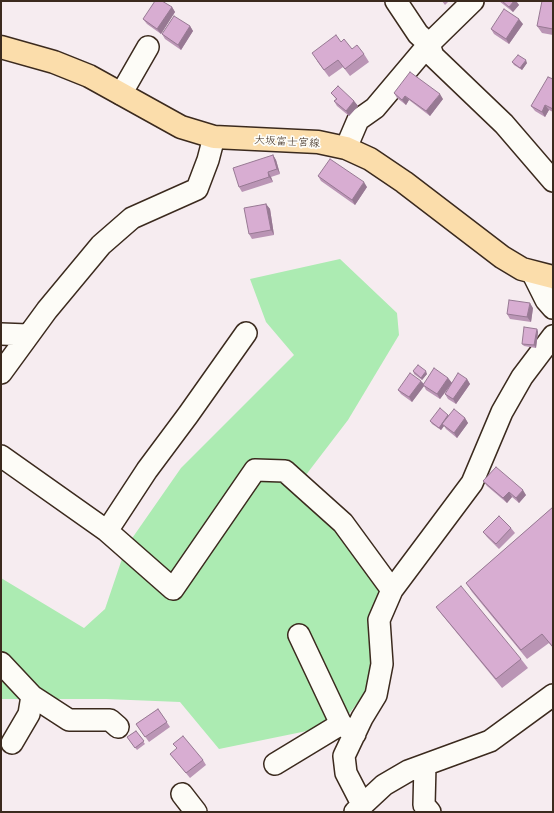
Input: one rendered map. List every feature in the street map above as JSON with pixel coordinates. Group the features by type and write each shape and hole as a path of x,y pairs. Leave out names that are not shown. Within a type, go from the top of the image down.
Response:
{"main road":[{"name":"大坂富士宮線","path":"1,47 54,62 89,76 181,127 214,138 318,142 346,148 370,159 404,182 502,257 532,272 553,277"}],"street":[{"path":"396,1 418,34 429,44 433,56 504,124 553,181"},
{"path":"346,148 358,120 375,108 429,44 473,1"},
{"path":"121,94 148,47"},
{"path":"1,373 28,335 101,244 132,218 197,189 208,160 214,138"},
{"path":"532,272 546,300 553,308"},
{"path":"107,531 146,470 188,415 246,333"},
{"path":"1,334 28,335"},
{"path":"274,764 348,729 376,695 382,664 379,620 392,590 472,483 502,412 522,377 553,336"},
{"path":"1,456 107,531 173,589 255,470 285,471 343,523 392,590"},
{"path":"299,635 348,729 344,756 346,773 358,808 390,782 408,771 490,741 553,695"},
{"path":"1,663 32,696 69,720 110,720 118,727"},
{"path":"12,744 29,714 32,696"},
{"path":"425,764 424,805 430,812"},
{"path":"182,794 196,812"}],"green space":[{"path":"340,259 397,313 399,335 348,420 299,484 383,590 380,674 341,724 219,749 180,702 106,699 1,699 1,578 84,628 105,609 126,547 181,468 294,355 266,322 250,279"}],"building":[{"path":"155,1 162,1 172,7 157,29 143,19"},
{"path":"502,1 514,1 509,7"},
{"path":"542,1 553,1 553,29 537,26"},
{"path":"504,9 519,19 506,39 491,29"},
{"path":"174,16 190,26 178,45 162,34"},
{"path":"336,35 341,42 344,39 352,49 357,45 364,54 345,69 338,60 324,70 312,53"},
{"path":"518,55 526,60 520,68 512,62"},
{"path":"410,72 440,94 426,111 405,96 402,100 394,93"},
{"path":"548,77 553,79 553,109 545,105 542,112 531,106"},
{"path":"338,86 354,101 346,111 334,101 337,99 331,93"},
{"path":"273,155 277,169 268,172 269,177 239,187 233,168"},
{"path":"330,159 364,182 352,200 318,176"},
{"path":"266,204 271,230 249,234 244,208"},
{"path":"509,300 530,303 527,317 507,314"},
{"path":"524,327 537,329 534,345 522,344"},
{"path":"418,365 426,371 421,378 413,371"},
{"path":"434,368 448,378 437,394 423,385"},
{"path":"410,373 421,381 409,397 398,390"},
{"path":"458,373 467,379 453,399 445,394"},
{"path":"440,408 448,415 439,428 430,421"},
{"path":"454,409 465,418 454,433 442,424"},
{"path":"496,467 523,490 516,498 509,492 503,498 483,481"},
{"path":"553,507 553,647 542,634 521,650 466,583"},
{"path":"499,516 511,528 496,544 483,532"},
{"path":"461,586 521,659 496,679 436,607"},
{"path":"158,709 167,722 145,737 136,724"},
{"path":"136,731 144,741 135,748 127,737"},
{"path":"183,736 203,760 186,773 170,754 177,748 173,744"}]}
